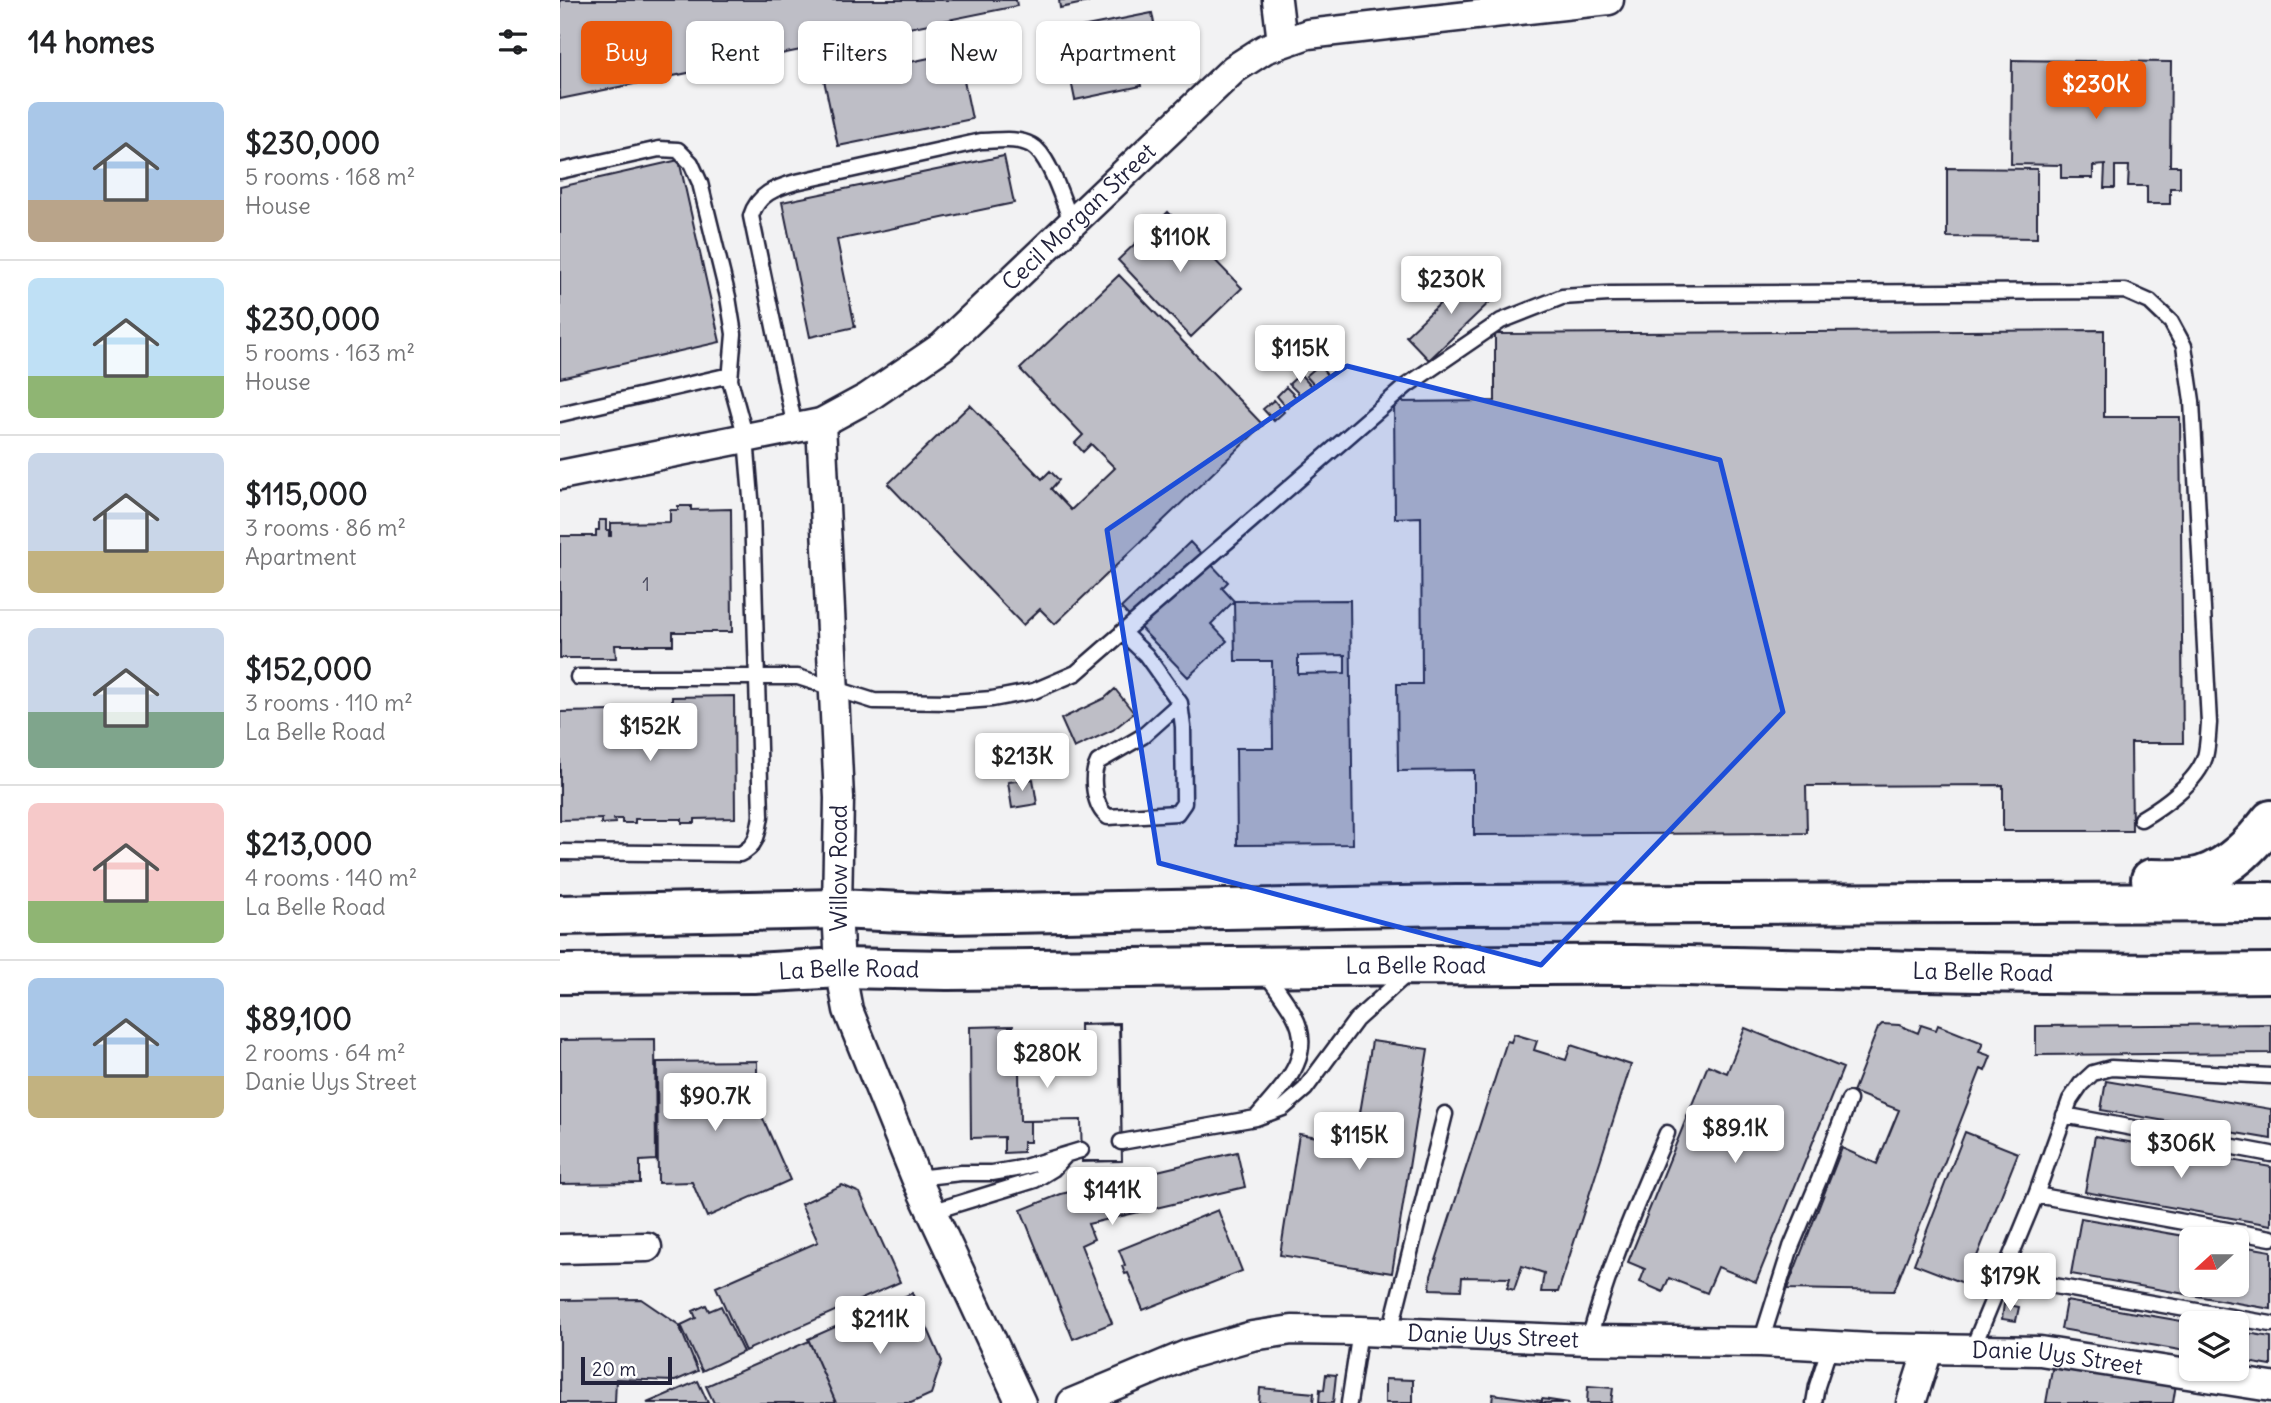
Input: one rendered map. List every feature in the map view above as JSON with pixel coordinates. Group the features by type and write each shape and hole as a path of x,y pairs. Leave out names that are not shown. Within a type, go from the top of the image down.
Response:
{"main road":[{"path":"1784,903 1905,884 2185,879 2201,876 2239,856 2271,820"},
{"path":"560,915 837,909 947,914 1456,905 2271,902"},
{"name":"La Belle Road","path":"560,974 753,973 840,968 947,970 1417,965 1630,965 2140,975 2271,973"}],"street":[{"path":"1277,0 1282,42"},
{"name":"Cecil Morgan Street","path":"560,475 808,425 867,398 943,346 1234,69 1249,58 1282,42 1308,34 1445,9 1609,0"},
{"name":"Willow Road","path":"808,425 832,687 839,798 837,909 840,968 848,1010 916,1178 1021,1403"},
{"path":"560,1249 647,1247"},
{"name":"Danie Uys Street","path":"1072,1403 1189,1354 1252,1336 1292,1331 2040,1351 2271,1387"},
{"path":"1911,1403 1928,1350"}],"lane":[{"path":"808,425 751,216 760,199 779,187 796,182 981,141 1013,141 1031,144 1044,156 1072,223"},
{"path":"560,171 672,148 685,155 700,183 728,297 734,334 730,375 746,438 752,510 761,816 757,837 750,849 740,854 560,852"},
{"path":"578,677 798,677 874,701 952,702 992,699 1034,691 1076,673 1406,386 1501,321 1562,297 1623,293 2125,291 2150,302 2171,322 2184,346 2192,401 2209,723 2205,756 2198,771 2163,806 2141,819"},
{"path":"560,414 730,375"},
{"path":"1122,632 1151,661 1180,704 1184,803 1177,813 1108,817 1099,807 1096,794 1095,768 1098,762 1143,736 1180,704"},
{"path":"1121,1142 1256,1118 1283,1108 1305,1089 1356,1020 1417,965"},
{"path":"1256,1118 1283,1087 1302,1052 1302,1039 1295,1017 1261,967"},
{"path":"1972,1350 2036,1195 2070,1100 2081,1084 2094,1073 2111,1068 2271,1076"},
{"path":"1761,1342 1791,1247 1849,1100"},
{"path":"1390,1332 1445,1114"},
{"path":"2064,1115 2271,1154"},
{"path":"1588,1340 1618,1248 1667,1133"},
{"path":"916,1178 992,1173 1021,1168 1074,1152 1035,1180 931,1212"},
{"path":"2036,1195 2271,1238"},
{"path":"2003,1277 2271,1324"},
{"path":"1349,1403 1360,1331"},
{"path":"1814,1403 1830,1346"}],"highlighted area":[{"path":"1347,366 1720,460 1783,712 1541,965 1159,863 1107,530"}],"building":[{"path":"560,0 1016,0 1017,6 943,21 926,21 926,25 912,27 912,21 798,21 798,51 784,53 784,21 686,21 686,73 672,76 672,21 581,21 581,84 634,84 560,99"},
{"path":"1059,0 1093,0 1093,1 1060,8"},
{"path":"1152,13 1154,21 1112,21"},
{"path":"926,59 926,84 965,84 972,119 838,146 825,84 912,84 912,62"},
{"path":"2012,60 2171,62 2170,166 2180,166 2180,188 2170,188 2170,204 2147,204 2147,186 2128,186 2129,166 2115,166 2115,188 2104,188 2105,165 2093,166 2093,178 2061,178 2061,165 2011,164"},
{"path":"1072,84 1141,84 1141,86 1075,100"},
{"path":"1004,156 1014,203 837,240 855,327 810,337 782,202"},
{"path":"679,160 720,342 560,378 560,187"},
{"path":"1947,168 2037,169 2037,238 1947,237"},
{"path":"1168,212 1242,288 1191,337 1118,260"},
{"path":"1474,271 1497,295 1429,360 1406,336"},
{"path":"1119,275 1263,425 1055,624 1040,609 1023,625 888,484 970,405 1042,479 1050,471 1059,480 1051,489 1071,510 1115,468 1091,444 1083,452 1075,443 1083,435 1020,369"},
{"path":"2104,330 2104,417 2180,417 2183,743 2131,743 2132,831 2003,831 2003,785 1806,786 1807,833 1474,835 1474,770 1398,771 1397,684 1422,684 1421,517 1395,518 1394,402 1495,401 1495,334"},
{"path":"1321,343 1338,361 1331,368 1313,350"},
{"path":"1319,365 1327,375 1315,386 1306,376"},
{"path":"1300,374 1311,386 1300,395 1289,384"},
{"path":"1286,387 1297,398 1287,408 1277,396"},
{"path":"1274,400 1284,412 1274,421 1263,409"},
{"path":"678,506 691,506 691,510 731,509 732,632 673,632 673,645 615,645 616,658 560,658 560,536 596,536 599,520 606,520 609,536 611,523 670,522 670,510 678,510"},
{"path":"1190,542 1228,582 1222,588 1234,601 1211,624 1227,641 1188,677 1121,608"},
{"path":"1350,600 1353,844 1237,845 1236,748 1273,748 1272,661 1235,661 1234,601","holes":["1345,655 1345,673 1298,674 1298,656"]},
{"path":"1115,689 1134,713 1113,730 1074,748 1061,719 1105,698"},
{"path":"734,696 735,818 695,819 695,823 682,823 682,819 635,819 635,823 622,823 622,819 614,819 615,823 601,824 602,819 560,820 560,712 672,710 672,697"},
{"path":"1033,779 1037,804 1012,808 1008,782"},
{"path":"1119,1023 1122,1161 1082,1161 1081,1120 1020,1121 1019,1071 1081,1070 1080,1024"},
{"path":"1120,1024 1122,1161 1082,1162 1081,1120 1030,1121 1030,1142 1023,1142 1023,1152 1004,1153 1004,1137 971,1138 970,1027 1013,1026 1014,1038 1015,1034 1028,1034 1029,1071 1081,1070 1080,1025"},
{"path":"1882,1024 1899,1025 1918,1033 1921,1025 1936,1030 1938,1025 1983,1043 1979,1052 1991,1056 1985,1071 1981,1069 1894,1291 1787,1289 1842,1148 1877,1164 1899,1110 1853,1092 1878,1028"},
{"path":"2271,1024 2271,1053 2036,1055 2036,1026"},
{"path":"1745,1028 1843,1068 1756,1282 1718,1267 1707,1293 1669,1278 1663,1292 1640,1282 1645,1269 1628,1262 1708,1065 1727,1073"},
{"path":"1514,1034 1537,1041 1534,1050 1566,1060 1571,1045 1631,1065 1558,1292 1541,1292 1544,1273 1522,1266 1514,1290 1507,1288 1510,1278 1462,1277 1461,1290 1430,1289 1431,1276 1507,1041 1511,1042"},
{"path":"655,1039 656,1160 640,1161 640,1183 560,1184 560,1040"},
{"path":"1372,1041 1428,1049 1392,1273 1280,1255 1299,1134 1355,1143"},
{"path":"757,1061 757,1105 790,1180 707,1217 692,1182 658,1183 657,1062"},
{"path":"2106,1081 2271,1109 2271,1139 2101,1110"},
{"path":"1965,1132 2018,1153 1966,1284 1914,1264"},
{"path":"2095,1136 2271,1167 2271,1225 2085,1192"},
{"path":"1237,1152 1245,1187 1088,1224 1094,1239 1081,1245 1112,1323 1073,1339 1021,1210 1061,1194"},
{"path":"842,1185 860,1193 900,1282 745,1351 716,1287 818,1242 801,1204"},
{"path":"1218,1210 1242,1271 1143,1310 1128,1273 1125,1274 1122,1266 1125,1265 1119,1250"},
{"path":"2081,1218 2179,1235 2179,1293 2071,1274"},
{"path":"2249,1247 2271,1251 2271,1309 2202,1297 2249,1297"},
{"path":"912,1293 942,1361 931,1394 911,1403 836,1403 808,1339"},
{"path":"641,1299 679,1325 698,1371 675,1381 616,1379 615,1403 560,1403 560,1300"},
{"path":"2066,1301 2179,1321 2179,1350 2061,1329"},
{"path":"2004,1304 2019,1307 2016,1321 2002,1319"},
{"path":"706,1305 709,1311 721,1306 743,1352 702,1371 681,1325 696,1318 693,1311"},
{"path":"2249,1333 2271,1337 2271,1366 2249,1362"},
{"path":"809,1341 836,1403 714,1403 706,1386"},
{"path":"2053,1364 2176,1384 2173,1403 2046,1403"},
{"path":"1326,1374 1336,1375 1333,1403 1319,1403 1320,1389 1324,1390"},
{"path":"1385,1379 1413,1380 1413,1403 1385,1403"},
{"path":"698,1381 708,1403 647,1403"},
{"path":"1588,1386 1613,1388 1611,1403 1587,1403"},
{"path":"1260,1388 1314,1393 1313,1403 1259,1403"},
{"path":"1493,1394 1542,1401 1569,1403 1492,1403"}]}
